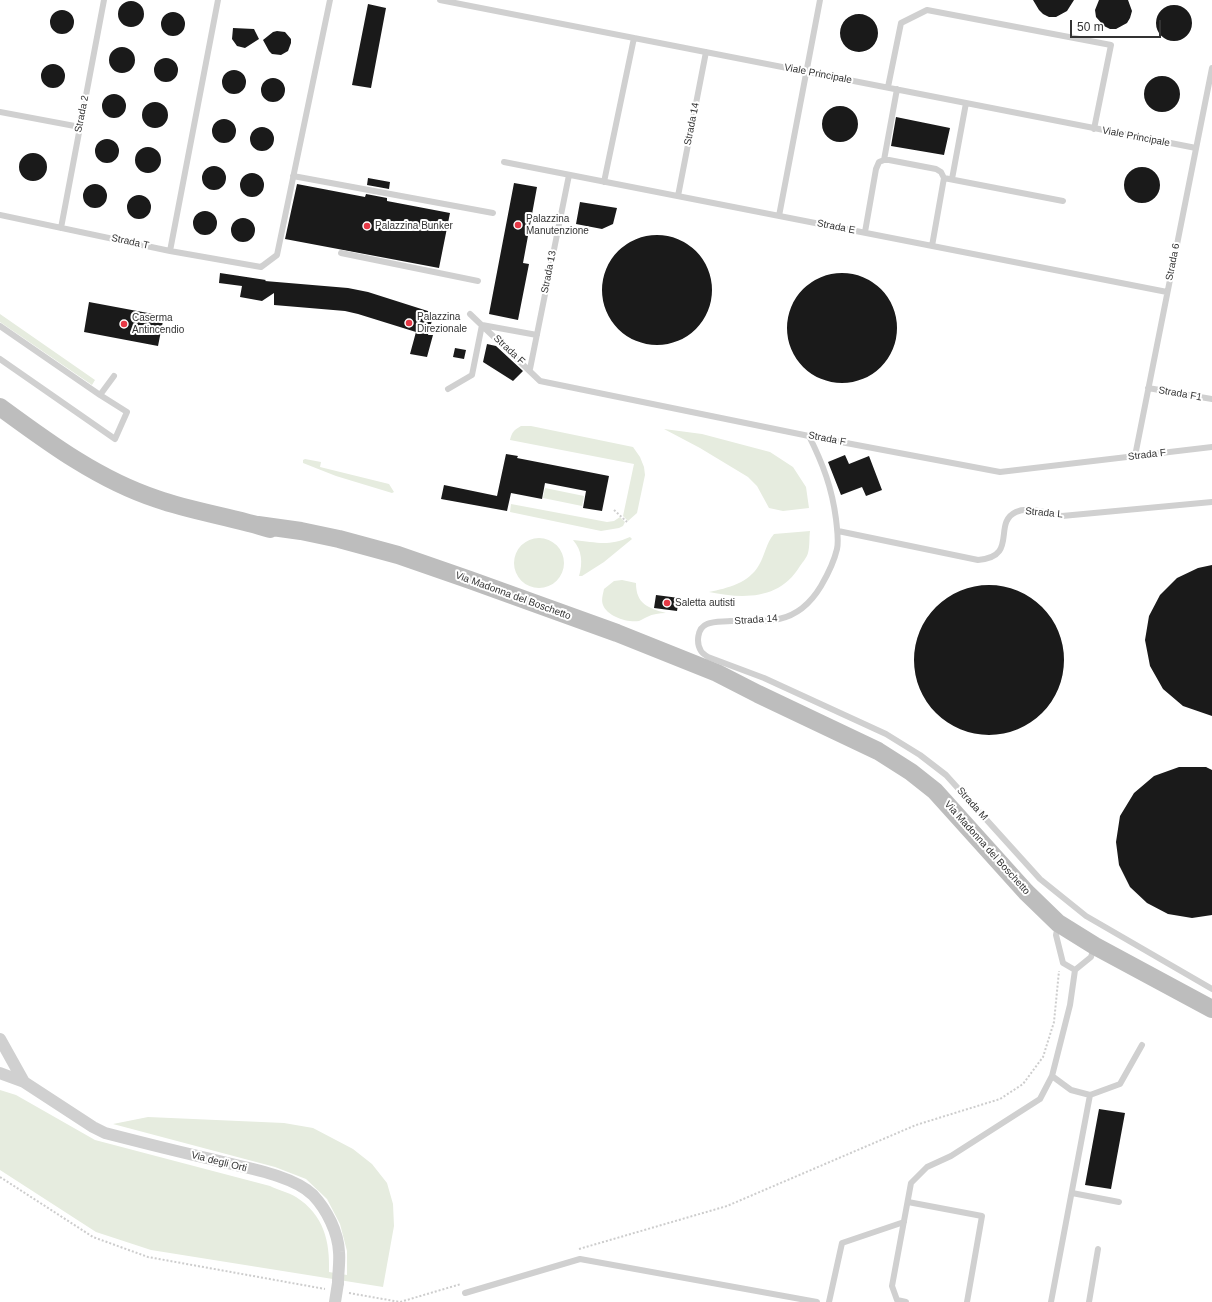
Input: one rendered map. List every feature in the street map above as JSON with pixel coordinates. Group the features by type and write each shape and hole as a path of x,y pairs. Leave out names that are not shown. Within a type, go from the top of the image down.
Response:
{"main road":[{"name":"Via Madonna del Boschetto","path":"0,407 54,447 107,478 137,492 185,508 258,525 384,562 706,679 758,694 878,751 911,772 936,791 1026,892 1058,923 1095,946 1212,1009"}],"street":[{"name":"Via degli Orti","path":"0,1039 24,1082"},
{"name":"Via degli Orti","path":"0,1074 24,1082 93,1127 105,1133 273,1175 301,1186 312,1195 320,1205 337,1238 339,1252 338,1288 335,1302"}],"lane":[{"name":"Strada 2","path":"61,228 104,0"},
{"path":"170,251 218,0"},
{"path":"330,0 293,176 493,213"},
{"name":"Viale Principale","path":"440,0 1196,148"},
{"path":"779,216 820,0"},
{"path":"888,87 901,23 927,10 1110,45 1094,128"},
{"path":"604,182 634,38"},
{"name":"Strada 14","path":"678,196 706,52"},
{"name":"Strada 6","path":"1135,456 1212,68"},
{"path":"884,160 897,89"},
{"path":"952,179 966,103"},
{"path":"0,112 80,127"},
{"path":"865,232 876,169 879,162 884,160 936,169 941,172 944,178 932,246"},
{"name":"Strada E","path":"504,162 1167,292"},
{"name":"Strada 13","path":"530,370 569,175"},
{"name":"Strada T","path":"0,215 170,251 261,266 277,255 293,176"},
{"path":"944,178 1064,201"},
{"path":"342,253 478,281"},
{"name":"Strada F","path":"470,314 540,381 809,436 1000,472 1212,447"},
{"path":"448,389 472,375 482,325 537,335"},
{"path":"0,326 127,412 115,439 0,359"},
{"path":"100,395 114,376"},
{"name":"Strada F1","path":"1148,388 1212,399"},
{"path":"809,436 822,461 829,481 838,531"},
{"name":"Strada L","path":"838,531 978,560 987,560 995,556 1000,551 1003,545 1006,525 1009,518 1016,512 1036,511 1062,516 1212,502"},
{"name":"Strada 14","path":"708,657 701,652 698,644 700,630 703,626 707,624 780,619 802,609 816,594 829,573 837,549 838,531"},
{"name":"Strada M","path":"708,657 764,678 886,734 920,755 946,775 1040,879 1086,916 1212,989"},
{"path":"1058,923 1056,935 1063,963 1075,970"},
{"path":"906,1302 897,1300 892,1286 911,1183 927,1166 951,1156 1040,1099 1052,1076 1070,1004 1075,970 1091,957 1095,946"},
{"path":"1052,1076 1071,1090 1090,1095 1120,1084 1142,1045"},
{"path":"1051,1302 1090,1095"},
{"path":"1072,1193 1119,1202"},
{"path":"908,1202 982,1216 967,1302"},
{"path":"829,1302 842,1243 904,1222"},
{"path":"1089,1302 1098,1248"},
{"path":"465,1294 580,1259 817,1302"}],"path":[{"path":"614,510 627,522"},
{"path":"575,1250 727,1206 916,1125 1000,1099 1023,1084 1043,1057 1054,1022 1058,971 1063,963"},
{"path":"0,1177 93,1237 148,1257 338,1288 400,1302 461,1284"}],"shaded area":[{"path":"0,314 95,380 92,385 0,322"},
{"path":"521,426 531,426 633,447 640,457 645,475 637,513 628,521 623,516 634,464 510,440 514,432"},
{"path":"664,429 702,434 770,452 793,467 806,487 809,508 783,511 769,508 757,486 748,477 700,448"},
{"path":"305,459 321,462 320,467 389,484 394,492 392,493 336,476 303,463 303,460"},
{"path":"545,488 584,496 582,506 543,498"},
{"path":"511,504 607,522 614,521 620,517 625,522 623,526 619,528 601,531 510,512"},
{"path":"810,531 807,556 792,577 782,585 771,591 747,596 735,596 709,592 737,584 750,576 759,565 769,541 774,534"},
{"path":"630,537 632,539 604,562 582,576 579,576 581,557 580,552 573,540 608,543"},
{"path":"534,538 544,538 557,545 564,558 564,568 557,581 544,588 534,588 525,584 518,577 514,568 514,558 518,549 525,542"},
{"path":"622,580 636,583 638,596 644,604 666,613 654,614 639,621 629,621 618,618 605,609 602,603 604,589 614,581"},
{"path":"0,1090 16,1095 95,1140 270,1186 293,1195 305,1204 319,1220 326,1239 329,1272 347,1275 347,1251 340,1224 327,1199 306,1179 275,1167 113,1124 148,1117 284,1123 313,1128 353,1149 372,1164 387,1183 393,1204 394,1226 383,1287 151,1250 96,1232 0,1170"}],"building":[{"path":"1033,0 1074,0 1067,11 1056,17 1049,17 1039,10"},
{"path":"1099,0 1128,0 1132,11 1127,23 1116,29 1110,29 1104,26 1096,17 1095,10"},
{"path":"131,1 140,5 144,14 140,23 131,27 122,23 118,14 122,5"},
{"path":"368,4 386,8 371,88 352,85"},
{"path":"1174,5 1187,10 1192,23 1187,36 1174,41 1161,36 1156,23 1161,10"},
{"path":"62,10 71,13 74,22 71,31 62,34 53,31 50,22 53,13"},
{"path":"173,12 178,13 184,19 184,29 178,35 173,36 168,35 162,29 161,24 162,19 168,13"},
{"path":"855,14 863,14 870,17 875,22 878,33 875,44 870,49 863,52 855,52 848,49 843,44 840,37 840,29 843,22 848,17"},
{"path":"233,28 254,29 259,39 245,48 237,46 232,39"},
{"path":"273,32 285,32 291,39 288,51 281,55 272,54 263,40"},
{"path":"122,47 131,51 135,60 131,69 122,73 113,69 109,60 113,51"},
{"path":"166,58 175,61 178,70 175,79 166,82 157,79 154,70 157,61"},
{"path":"53,64 62,67 65,76 62,85 53,88 44,85 41,76 44,67"},
{"path":"234,70 243,73 246,82 243,91 234,94 225,91 222,82 225,73"},
{"path":"1166,76 1175,81 1179,87 1179,101 1175,107 1166,112 1158,112 1149,107 1145,101 1144,90 1149,81 1155,77"},
{"path":"273,78 282,81 285,90 282,99 273,102 264,99 261,90 264,81"},
{"path":"114,94 123,97 126,106 123,115 114,118 105,115 102,106 105,97"},
{"path":"155,102 164,106 168,115 164,124 155,128 146,124 142,115 146,106"},
{"path":"844,106 853,111 857,117 857,131 853,137 844,142 836,142 827,137 823,131 822,120 827,111 833,107"},
{"path":"896,117 950,128 944,155 891,146"},
{"path":"224,119 233,122 236,131 233,140 224,143 215,140 212,131 215,122"},
{"path":"262,127 271,130 274,139 271,148 262,151 253,148 250,139 253,130"},
{"path":"107,139 112,140 118,146 118,156 112,162 107,163 102,162 96,156 95,151 96,146 102,140"},
{"path":"148,147 157,151 161,160 157,169 148,173 139,169 135,160 139,151"},
{"path":"33,153 43,157 47,167 43,177 33,181 23,177 19,167 23,157"},
{"path":"209,166 219,166 226,173 226,183 219,190 209,190 202,183 202,173"},
{"path":"1146,167 1155,172 1159,178 1159,192 1155,198 1146,203 1138,203 1129,198 1125,192 1124,181 1129,172 1135,168"},
{"path":"252,173 261,176 264,185 261,194 252,197 243,194 240,185 243,176"},
{"path":"368,178 390,182 389,189 367,185"},
{"name":"Palazzina Manutenzione","path":"514,183 537,187 523,263 529,264 518,320 489,314"},
{"path":"95,184 104,187 107,196 104,205 95,208 86,205 83,196 86,187"},
{"name":"Palazzina Bunker","path":"297,184 365,197 366,194 387,198 387,201 450,213 439,268 285,239"},
{"path":"139,195 148,198 151,207 148,216 139,219 130,216 127,207 130,198"},
{"path":"580,202 617,208 613,224 602,229 576,224"},
{"path":"205,211 214,214 217,223 214,232 205,235 196,232 193,223 196,214"},
{"path":"243,218 252,221 255,230 252,239 243,242 234,239 231,230 234,221"},
{"path":"657,235 678,239 688,244 696,251 703,259 708,269 712,290 708,311 703,321 696,329 688,336 678,341 657,345 636,341 626,336 618,329 611,321 606,311 602,290 606,269 611,259 618,251 626,244 636,239"},
{"name":"Palazzina Direzionale","path":"220,273 266,280 265,281 348,288 368,292 434,313 428,335 433,335 427,357 410,354 416,332 345,311 274,305 274,293 262,301 240,297 242,286 219,283"},
{"path":"842,273 863,277 873,282 881,289 888,297 893,307 897,328 893,349 888,359 881,367 873,374 863,379 842,383 821,379 811,374 803,367 796,359 791,349 787,328 791,307 796,297 803,289 811,282 821,277"},
{"name":"Caserma Antincendio","path":"89,302 164,316 158,346 84,332"},
{"path":"487,344 496,346 523,371 513,381 483,362"},
{"path":"455,348 466,350 464,359 453,357"},
{"path":"506,454 518,456 517,458 609,476 602,511 583,508 586,491 545,483 542,499 511,493 507,511 441,499 444,485 497,496"},
{"path":"845,455 849,464 869,456 882,490 866,496 862,487 841,495 828,462"},
{"path":"1212,565 1212,716 1183,706 1163,689 1150,666 1145,640 1149,616 1160,595 1177,578 1198,568"},
{"path":"996,585 1025,593 1047,612 1056,624 1059,631 1063,645 1063,675 1056,696 1037,718 1025,727 1018,730 1004,734 982,735 953,727 941,718 926,702 919,689 915,675 914,653 922,624 931,612 947,597 960,590 974,586"},
{"name":"Saletta autisti","path":"656,595 679,598 677,611 654,608"},
{"path":"1179,767 1206,767 1212,770 1212,915 1192,918 1168,914 1147,903 1130,887 1119,865 1116,842 1120,816 1134,793 1154,776"},
{"path":"1099,1109 1125,1113 1111,1189 1085,1185"}],"place":[{"name":"Palazzina Manutenzione","path":"518,225"},
{"name":"Palazzina Bunker","path":"367,226"},
{"name":"Palazzina Direzionale","path":"409,323"},
{"name":"Caserma Antincendio","path":"124,324"},
{"name":"Saletta autisti","path":"667,603"}]}
